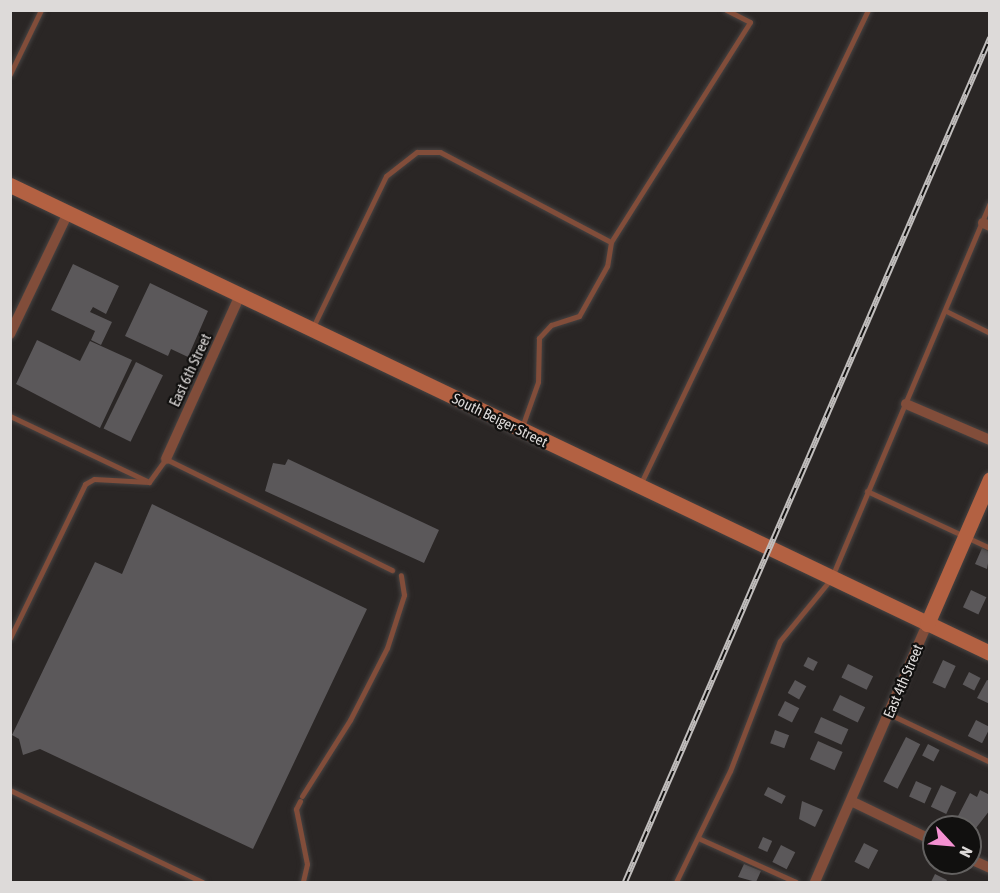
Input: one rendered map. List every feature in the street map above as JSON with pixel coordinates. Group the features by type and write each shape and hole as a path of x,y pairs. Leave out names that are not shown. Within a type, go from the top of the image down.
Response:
{"street":[{"name":"South Beiger Street","path":"10,185 241,293 639,487 990,653"},
{"path":"10,334 68,213"},
{"name":"East 6th Street","path":"166,459 241,293"},
{"path":"906,404 990,440"},
{"name":"East 4th Street","path":"815,882 990,480"},
{"path":"851,801 922,836"}],"lane":[{"path":"10,74 40,10"},
{"path":"521,430 538,382 539,338 551,325 579,316 606,266 611,242 750,22 726,10"},
{"path":"639,487 868,10"},
{"path":"312,328 386,176 417,152 440,152 611,242"},
{"path":"676,882 698,838 780,641 831,579 867,491 986,224 990,203"},
{"path":"946,311 990,333"},
{"path":"10,416 149,482"},
{"path":"149,482 166,459 392,570"},
{"path":"10,638 85,484 94,479 149,482"},
{"path":"867,491 990,549"},
{"path":"303,882 307,864 296,809 387,648 404,595 401,575"},
{"path":"889,714 990,762"},
{"path":"10,790 202,882"},
{"path":"698,838 796,882"}],"building":[{"path":"73,264 119,286 106,314 93,307 90,312 112,322 101,345 91,340 95,331 51,310"},
{"path":"150,283 208,311 188,357 171,349 168,356 125,336"},
{"path":"37,340 80,361 90,341 132,360 100,428 16,384"},
{"path":"136,362 163,375 131,442 104,429"},
{"path":"288,459 439,530 424,563 265,491 273,463 285,465"},
{"path":"152,504 367,609 253,849 40,749 23,755 19,739 12,735 95,562 122,574"},
{"path":"982,548 990,552 987,569 975,564"},
{"path":"971,590 986,597 978,614 963,607"},
{"path":"808,657 818,662 813,671 803,666"},
{"path":"943,660 956,666 945,689 932,683"},
{"path":"848,664 873,676 867,690 841,677"},
{"path":"969,672 981,678 974,690 963,684"},
{"path":"795,680 806,686 799,699 788,693"},
{"path":"987,680 990,681 990,704 977,698"},
{"path":"840,695 865,707 858,723 833,710"},
{"path":"785,701 799,708 792,723 778,715"},
{"path":"821,717 848,729 841,745 814,733"},
{"path":"976,720 990,727 982,743 968,736"},
{"path":"775,730 789,735 784,748 770,743"},
{"path":"906,737 920,744 898,789 883,782"},
{"path":"818,741 843,752 835,770 810,759"},
{"path":"928,744 940,750 934,761 922,756"},
{"path":"916,781 932,788 925,803 909,797"},
{"path":"941,785 956,792 946,814 931,807"},
{"path":"768,787 786,796 782,804 764,795"},
{"path":"980,790 990,795 990,810 982,820 982,815 959,815 970,793 977,797"},
{"path":"802,801 823,810 815,827 799,819"},
{"path":"763,837 772,841 767,852 758,848"},
{"path":"864,843 878,850 869,869 854,862"},
{"path":"781,845 795,852 787,869 772,862"},
{"path":"744,864 761,871 756,882 738,877"},
{"path":"934,875 947,880 946,882 931,882"}],"railway":[{"path":"625,882 990,38"}]}
